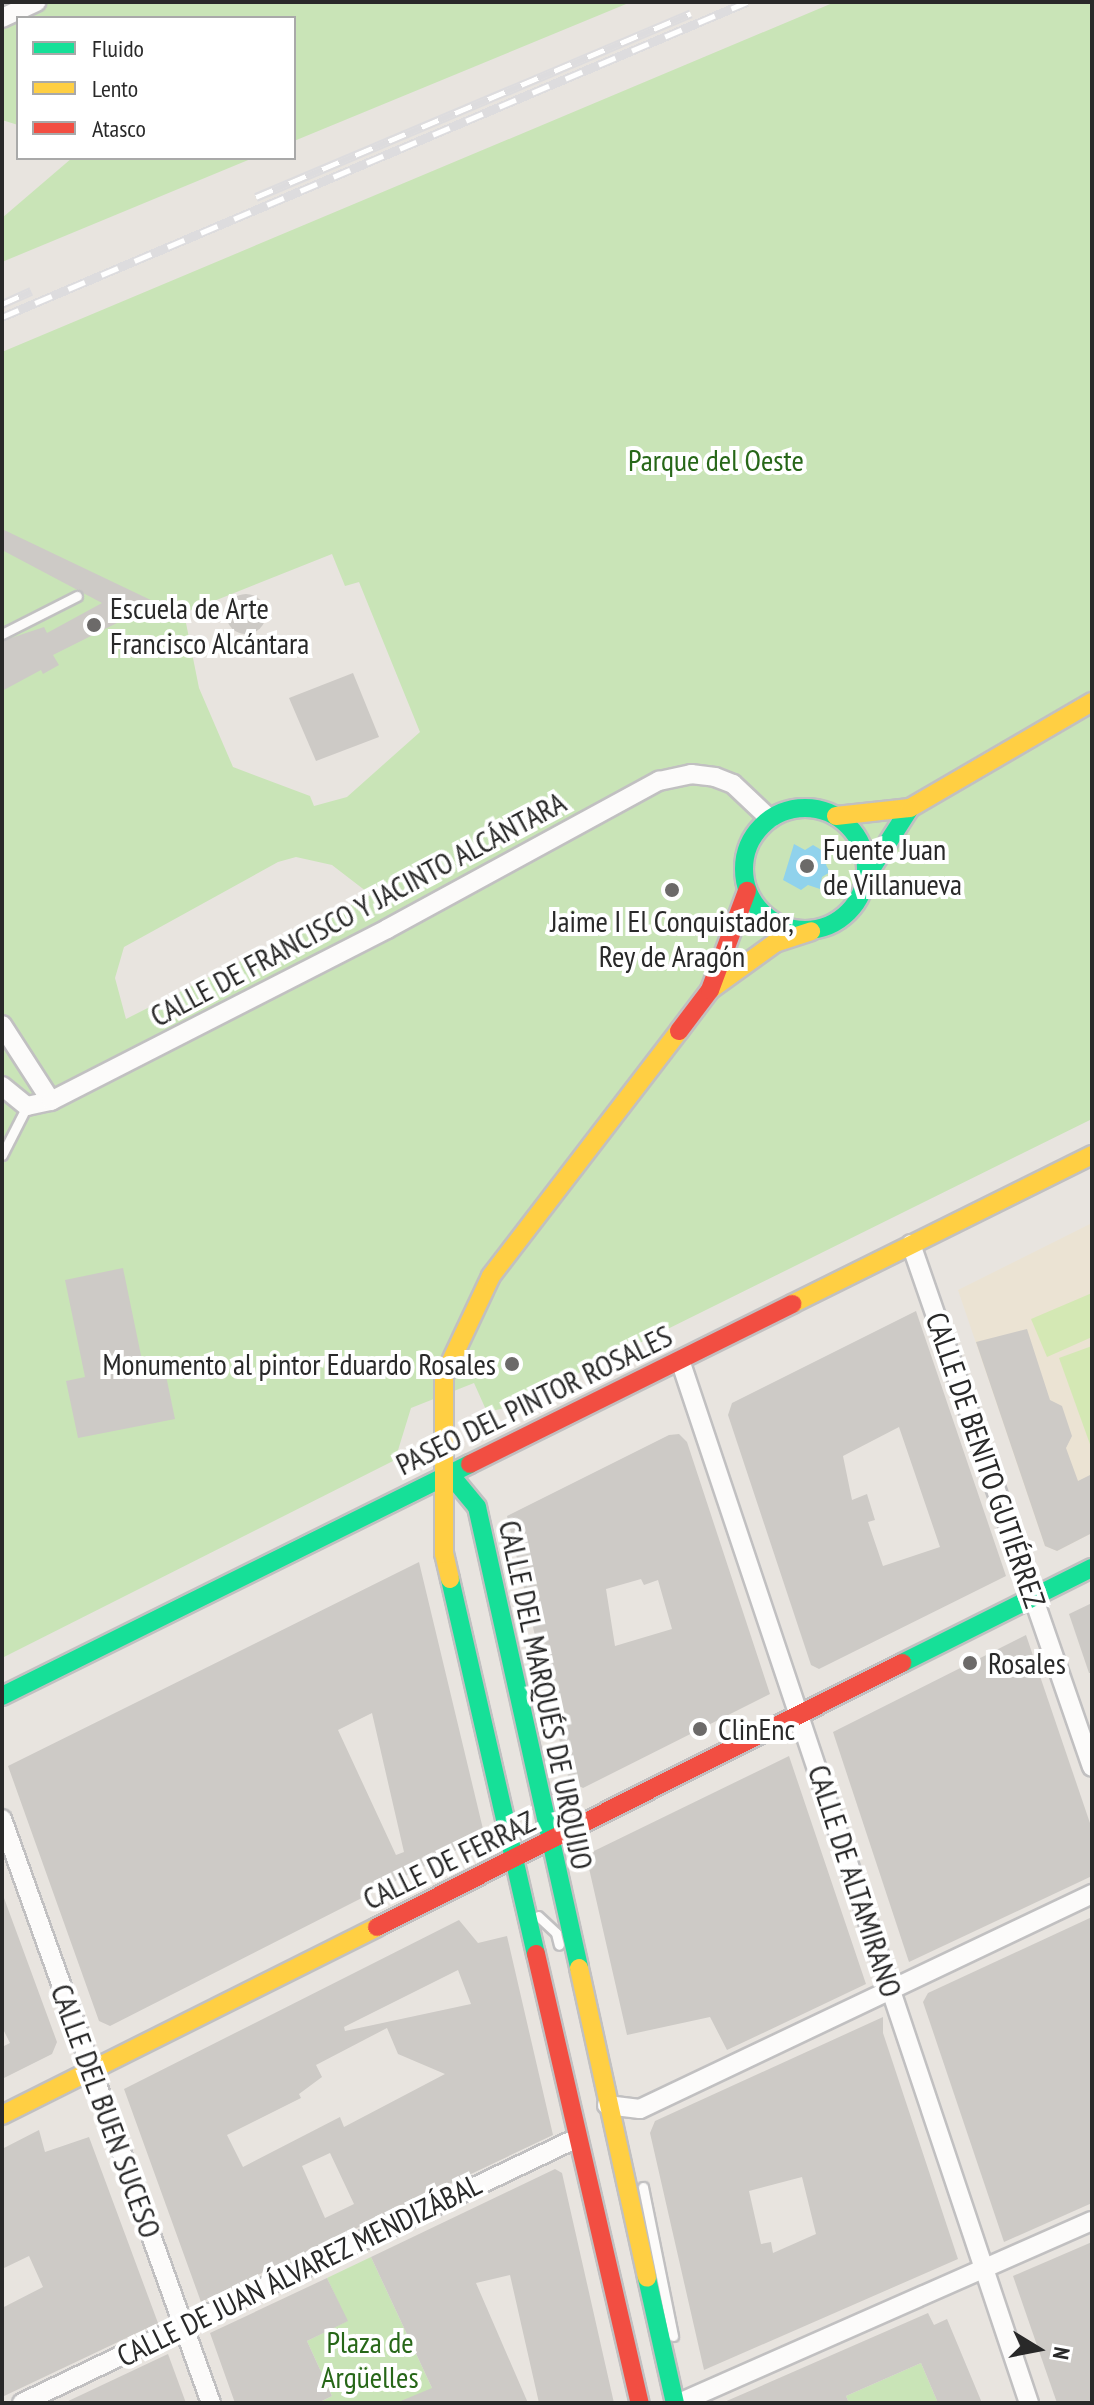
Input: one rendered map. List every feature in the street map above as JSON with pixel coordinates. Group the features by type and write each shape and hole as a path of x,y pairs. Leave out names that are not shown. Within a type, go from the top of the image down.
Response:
{"main road":[{"path":"710,990 747,891 746,851 770,819 802,808 836,816 910,808 1092,702"},
{"path":"640,2403 444,1554 448,1472 441,1408 444,1376 491,1276 710,990 775,943 813,931 849,913 866,877 910,808"},
{"path":"836,816 860,842 866,877"},
{"path":"747,891 773,923 813,931"},
{"name":"PASEO DEL PINTOR ROSALES","path":"2,1696 1092,1155"},
{"name":"CALLE DEL MARQUÉS DE URQUIJO","path":"448,1472 477,1507 607,2105 677,2403"},
{"name":"CALLE DE FERRAZ","path":"2,2115 1092,1568"}],"street":[{"path":"2,18 37,2"},
{"name":"CALLE DE FRANCISCO Y JACINTO ALCÁNTARA","path":"27,1106 51,1101 387,929 659,781 691,774 715,777 733,784 770,819"},
{"path":"2,1025 51,1101"},
{"path":"2,1086 27,1106"},
{"name":"CALLE DE BENITO GUTIÉRREZ","path":"911,1244 1092,1767"},
{"name":"CALLE DE ALTAMIRANO","path":"680,1360 1029,2403"},
{"name":"CALLE DEL BUEN SUCESO","path":"2,1819 211,2403"},
{"path":"607,2105 640,2109 1092,1894"},
{"name":"CALLE DE JUAN ÁLVAREZ MENDIZÁBAL","path":"22,2403 577,2138"},
{"path":"677,2403 1092,2221"}],"lane":[{"path":"2,634 77,596"},
{"path":"2,1155 27,1106"},
{"path":"524,1902 556,1933 563,1963"},
{"path":"643,2187 673,2314 677,2403"}],"shaded area":[{"path":"1092,1223 1092,1533 1057,1551 1045,1546 958,1290"}],"green space":[{"path":"19,2 631,2 296,140 296,16 16,16 16,124 2,120 2,10"},
{"name":"Parque del Oeste","path":"835,2 1092,2 1092,1119 510,1407 487,1412 474,1383 411,1408 395,1460 2,1658 2,352","holes":["332,554 345,586 359,582 420,732 347,797 314,806 310,796 233,767 199,688 184,613","296,857 332,865 371,895 126,1019 115,978 124,947 278,862"]},
{"path":"70,160 248,160 2,262 2,218"},
{"path":"1092,1293 1092,1337 1047,1357 1031,1319"},
{"path":"1092,1346 1092,1447 1091,1447 1059,1358"},
{"name":"Plaza de Argüelles","path":"371,2257 439,2403 318,2403 332,2396 307,2341 347,2321 327,2278"},
{"path":"921,2363 938,2403 849,2403 846,2396"}],"water":[{"name":"Fuente Juan de Villanueva","path":"794,844 805,850 813,845 830,855 826,865 830,872 822,877 820,889 808,885 801,890 783,880"}],"building":[{"path":"2,529 157,603 53,655 59,665 43,674 41,670 2,691 2,641 44,627 47,633 102,603 2,550"},
{"path":"246,594 260,600 266,614 260,628 246,634 232,628 226,614 232,600"},
{"path":"353,673 379,737 316,761 289,698"},
{"path":"123,1268 143,1365 163,1361 175,1419 78,1438 66,1381 85,1377 65,1280"},
{"path":"916,1311 1006,1576 819,1669 811,1665 728,1415 732,1403","holes":["899,1427 940,1547 883,1566 868,1522 875,1520 867,1494 852,1500 843,1456"]},
{"path":"1027,1329 1050,1400 1062,1406 1072,1436 1066,1448 1078,1481 1092,1474 1092,1533 1057,1551 1045,1546 976,1342"},
{"path":"679,1434 687,1442 770,1694 583,1788 569,1781 507,1516 669,1435","holes":["641,1579 644,1585 658,1580 672,1629 615,1646 606,1589"]},
{"path":"419,1562 483,1829 478,1839 110,2026 99,2021 8,1766","holes":["372,1713 404,1852 396,1855 338,1730"]},
{"path":"1092,1603 1092,1673 1089,1673 1069,1614"},
{"path":"1026,1635 1092,1829 1092,1876 909,1962 833,1732"},
{"path":"789,1756 866,1984 727,2050 710,2017 627,2035 588,1864 594,1851"},
{"path":"4,1898 57,2042 52,2054 2,2079 2,2047 10,2043 2,2027"},
{"path":"1092,1917 1092,2203 1004,2242 923,2002 928,1993"},
{"path":"459,1920 478,1943 507,1936 553,2135 201,2302 124,2089","holes":["458,1970 471,2004 345,2031 344,2027","387,2028 398,2054 445,2074 344,2127 340,2117 243,2167 227,2135 301,2098 299,2094 322,2077 316,2065","330,2153 354,2204 325,2218 302,2166"]},
{"path":"883,2017 883,2033 958,2259 704,2370 650,2133 655,2121","holes":["802,2177 816,2234 773,2253 771,2242 761,2244 749,2191"]},
{"path":"39,2130 45,2152 89,2137 158,2323 2,2397 2,2308 43,2287 29,2256 2,2269 2,2149"},
{"path":"555,2169 562,2173 614,2403 539,2403 510,2275 476,2283 528,2403 396,2403 432,2388 371,2257"},
{"path":"1092,2242 1092,2403 1057,2403 1013,2276"},
{"path":"327,2278 348,2321 307,2341 332,2396 318,2403 235,2403 210,2333"},
{"path":"928,2313 934,2325 947,2319 982,2403 938,2403 921,2363 846,2396 849,2403 722,2403"},
{"path":"168,2354 186,2403 64,2403"}],"railway":[{"path":"2,317 747,2"},
{"path":"256,197 691,13"},
{"path":"2,304 31,291"}],"traffic: fast":[{"path":"805,808 828,812 848,826 862,846 866,869 862,892 848,912 828,926 805,930 782,926 762,912 748,892 744,869 748,846 762,826 782,812 805,808"},
{"path":"866,877 910,808"},
{"path":"2,1696 470,1464"},
{"path":"448,1472 477,1507 579,1968"},
{"path":"902,1663 1092,1568"},
{"path":"450,1579 536,1954"},
{"path":"647,2278 675,2403"}],"traffic: slow":[{"path":"836,816 910,808 1092,702"},
{"path":"710,990 775,943 811,931"},
{"path":"450,1579 444,1554 444,1376 491,1276 679,1031"},
{"path":"792,1304 1092,1155"},
{"path":"2,2115 377,1927"},
{"path":"579,1968 647,2278"}],"traffic: jam":[{"path":"679,1031 710,990 747,891"},
{"path":"470,1464 792,1304"},
{"path":"377,1927 902,1663"},
{"path":"536,1954 640,2403"}],"place":[{"name":"Escuela de Arte Francisco Alcántara","path":"94,625"},
{"name":"Fuente Juan de Villanueva","path":"807,866"},
{"name":"Jaime I El Conquistador, Rey de Aragón","path":"672,890"},
{"name":"Monumento al pintor Eduardo Rosales","path":"512,1364"},
{"name":"Rosales","path":"970,1663"},
{"name":"ClinEnc","path":"700,1729"}]}
